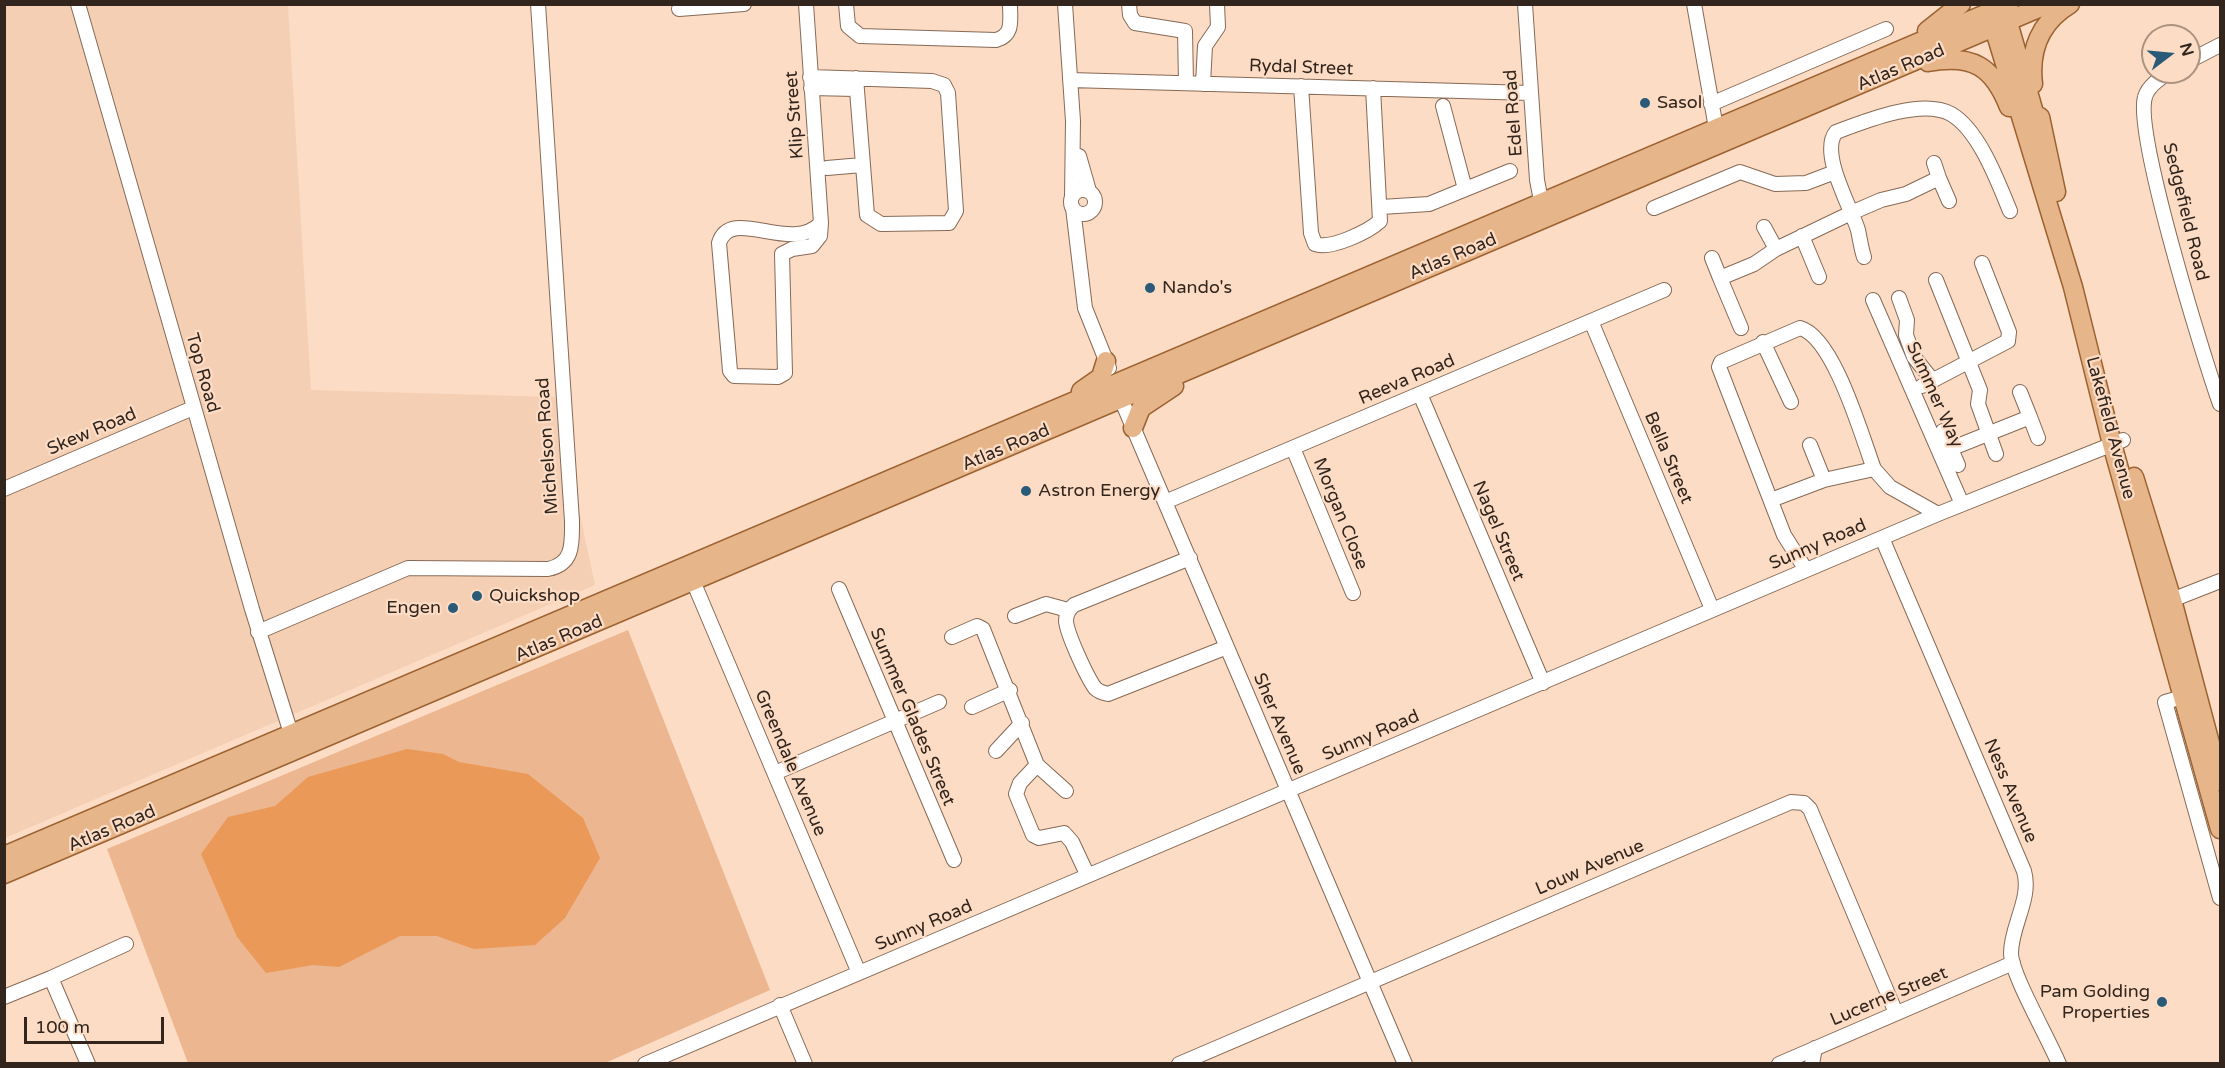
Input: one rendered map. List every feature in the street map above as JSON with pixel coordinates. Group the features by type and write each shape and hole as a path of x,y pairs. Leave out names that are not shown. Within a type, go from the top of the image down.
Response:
{"main road":[{"path":"1897,61 1961,4"},
{"name":"Atlas Road","path":"4,856 291,732 690,574 1897,61 1999,12 2048,4"},
{"path":"2057,195 2035,94 2032,57 2039,35 2047,22 2070,4"},
{"name":"Lakefield Avenue","path":"1999,12 2057,195 2118,442"},
{"name":"Lakefield Avenue","path":"1999,12 2053,214 2118,442 2220,781"},
{"path":"1897,61 1963,60 1973,62 1989,73 2003,93 2038,189 2053,214"},
{"name":"Atlas Road","path":"4,874 297,750 1044,414 1118,392 1221,355 1543,210 1716,128 1897,61"},
{"path":"1133,428 1142,408 1221,355"},
{"path":"1044,414 1055,405 1097,381 1106,362"},
{"name":"Lakefield Avenue","path":"2165,602 2183,697 2220,829"}],"street":[{"name":"Top Road","path":"78,4 258,632 297,750"},
{"name":"Michelson Road","path":"258,632 408,568 548,569 562,564 570,554 572,521 538,4"},
{"path":"680,9 744,4"},
{"name":"Klip Street","path":"806,4 820,223"},
{"path":"846,4 848,26 860,36 996,40 1009,32 1010,4"},
{"path":"1065,4 1073,121 1072,203 1081,279"},
{"path":"1129,4 1130,15 1135,23 1185,31 1186,83"},
{"path":"1203,84 1205,46 1218,27 1217,4"},
{"name":"Edel Road","path":"1525,4 1543,210"},
{"path":"1694,4 1716,128"},
{"path":"1711,104 1886,29"},
{"path":"2201,55 2220,45"},
{"name":"Rydal Street","path":"1070,80 1531,93"},
{"path":"811,82 932,81 942,83 947,88 956,211 950,223 907,225 872,221 865,212 856,83"},
{"name":"Sedgefield Road","path":"2154,84 2145,97 2148,149 2203,352 2220,404"},
{"path":"1301,86 1312,240 1322,246 1332,245 1377,224 1381,217 1373,88"},
{"path":"1443,106 1465,189"},
{"path":"1869,256 1835,172 1832,148 1833,136 1836,132 1874,116 1895,111 1936,109 1950,113 1967,129 1984,154 2010,211"},
{"path":"1073,121 1082,172 1095,200 1089,212 1085,232 1085,260 1081,279"},
{"path":"1934,163 1949,201"},
{"path":"827,168 862,165"},
{"path":"1381,207 1429,204 1510,171"},
{"path":"1654,208 1740,172 1775,184 1806,183 1835,172"},
{"path":"1720,278 1754,264 1776,249 1851,213 1881,200 1906,194 1939,178"},
{"path":"1072,203 1080,190 1089,191"},
{"path":"1072,203 1079,213 1089,212"},
{"path":"820,223 816,244 786,250 781,258 785,373 778,377 734,376 730,371 719,243 721,237 725,231 732,228 758,229 784,236 804,234 814,230 820,223"},
{"path":"1764,227 1776,249"},
{"path":"1802,236 1819,277"},
{"path":"1712,258 1741,328"},
{"path":"1899,298 1907,320 1906,335 1914,357 1928,383 2005,345 2008,338 1982,263"},
{"name":"Sher Avenue","path":"1081,279 1085,308 1118,392 1405,1064"},
{"path":"1936,280 1980,390 1978,404 1996,454"},
{"name":"Reeva Road","path":"1165,502 1664,290"},
{"name":"Summer Way","path":"1873,300 1962,504"},
{"name":"Bella Street","path":"1592,321 1712,609"},
{"path":"1806,570 1784,535 1719,368 1721,362 1764,342 1800,328 1816,338 1831,358 1874,469 1890,487 1938,514"},
{"path":"1764,342 1791,402"},
{"path":"2020,392 2038,438"},
{"name":"Nagel Street","path":"1420,394 1543,683"},
{"name":"Skew Road","path":"4,489 193,408"},
{"path":"1950,448 2030,417"},
{"path":"1943,431 1958,465"},
{"name":"Sunny Road","path":"645,1064 1712,609 1962,504 2118,442"},
{"path":"1810,445 1824,480"},
{"name":"Morgan Close","path":"1293,448 1353,593"},
{"path":"1771,500 1824,480 1874,469"},
{"name":"Ness Avenue","path":"1881,538 2024,871 2026,885 2013,942 2013,963 2059,1064"},
{"path":"1190,558 1074,605 1068,610 1066,618 1069,631 1094,686 1105,694 1113,693 1227,646"},
{"name":"Greendale Avenue","path":"690,574 859,973"},
{"path":"2165,602 2220,581"},
{"name":"Summer Glades Street","path":"839,589 954,860"},
{"path":"1015,616 1046,604 1068,610"},
{"path":"952,637 978,626 982,628 1010,690 1037,765 1066,791"},
{"path":"972,706 1010,690"},
{"path":"2183,697 2165,702 2220,898"},
{"path":"775,773 939,702"},
{"path":"996,751 1022,723"},
{"path":"1037,765 1020,783 1016,790 1016,797 1033,835 1039,838 1064,833 1082,876"},
{"name":"Louw Avenue","path":"1179,1064 1791,802 1804,803 1810,809 1896,1013"},
{"path":"4,997 126,944"},
{"name":"Lucerne Street","path":"1779,1064 2013,963"},
{"path":"51,978 88,1064"},
{"path":"780,1005 805,1064"},
{"path":"1812,1064 1815,1048"}],"shaded area":[{"path":"5,5 288,5 311,390 555,397 595,585 5,838"},
{"path":"628,630 770,990 605,1063 188,1063 107,849"},
{"path":"407,749 443,754 459,762 528,774 583,818 600,858 565,918 535,945 474,949 437,936 400,936 339,967 313,965 266,973 237,937 201,854 228,817 275,806 308,777"}],"place":[{"name":"Sasol","path":"1645,103"},
{"name":"Nando's","path":"1150,288"},
{"name":"Astron Energy","path":"1026,491"},
{"name":"Quickshop","path":"477,596"},
{"name":"Engen","path":"453,608"},
{"name":"Pam Golding Properties","path":"2162,1002"}]}
